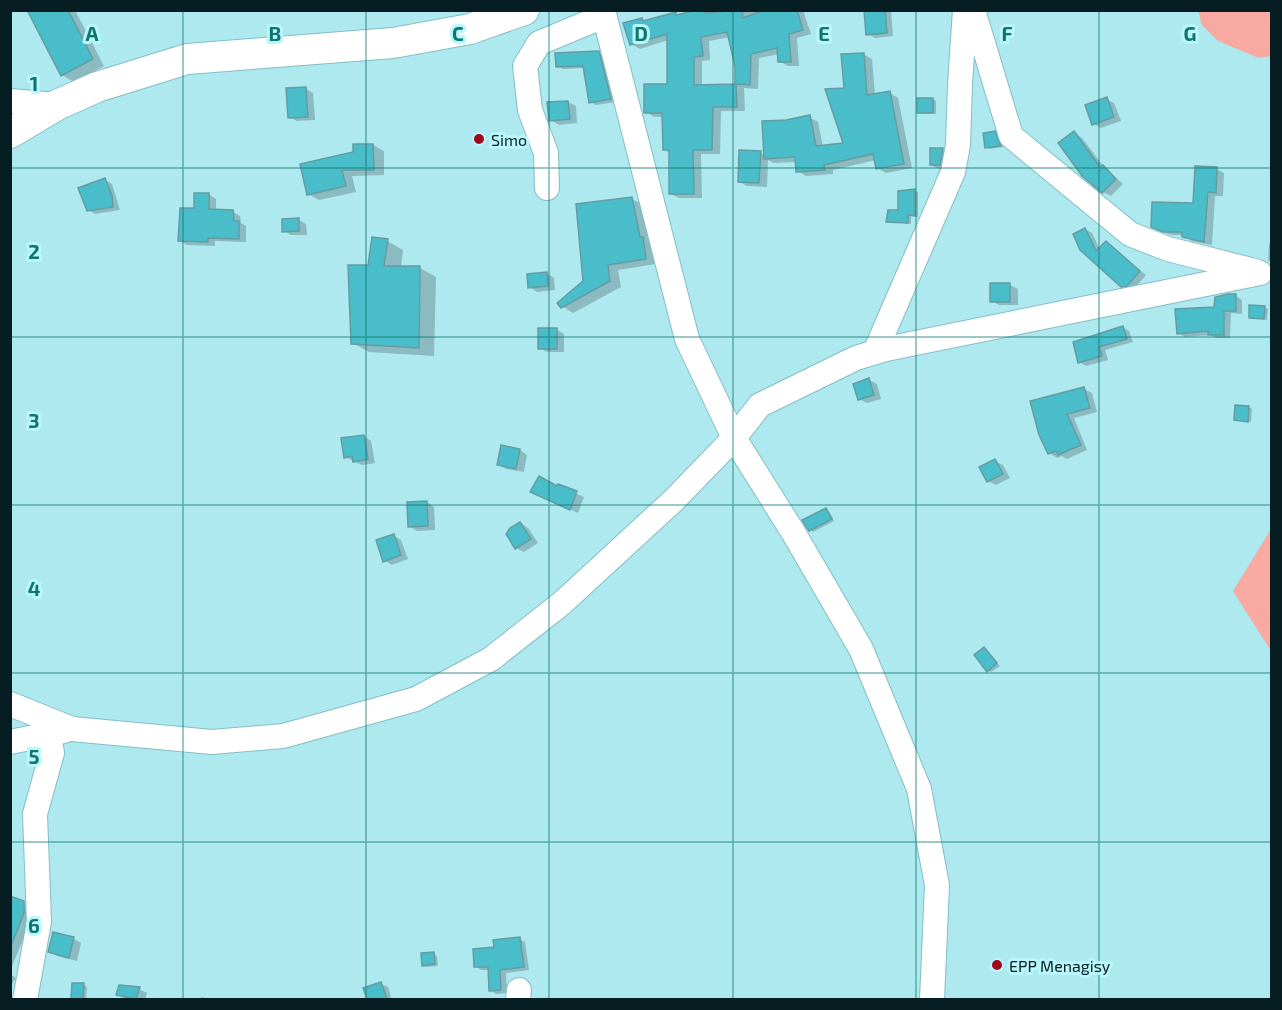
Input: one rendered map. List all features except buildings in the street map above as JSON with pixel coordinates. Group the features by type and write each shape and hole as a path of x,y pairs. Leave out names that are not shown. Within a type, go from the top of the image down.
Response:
{"main road":[{"path":"10,133 57,105 97,87 187,59 405,42 470,29 524,10"}],"street":[{"path":"875,352 953,172 958,145 965,10"},
{"path":"974,10 1011,136 1130,234 1168,249 1266,274"},
{"path":"547,188 546,153 530,110 525,66 538,44 604,13 687,339 734,438 793,532 861,649 919,789 937,885 932,999"},
{"path":"10,101 57,105"},
{"path":"10,704 72,729 212,742 283,736 416,699 491,659 562,603 674,500 734,438 760,405 856,358 875,352 1266,274"},
{"path":"10,742 72,729"},
{"path":"25,999 39,922 35,814 52,753 49,735"}],"shaded area":[{"path":"1198,10 1271,11 1271,56 1259,58 1218,41 1202,25"},
{"path":"1271,529 1271,651 1233,591"}],"place":[{"name":"Simo","path":"479,139"},
{"name":"EPP Menagisy","path":"997,965"}]}
